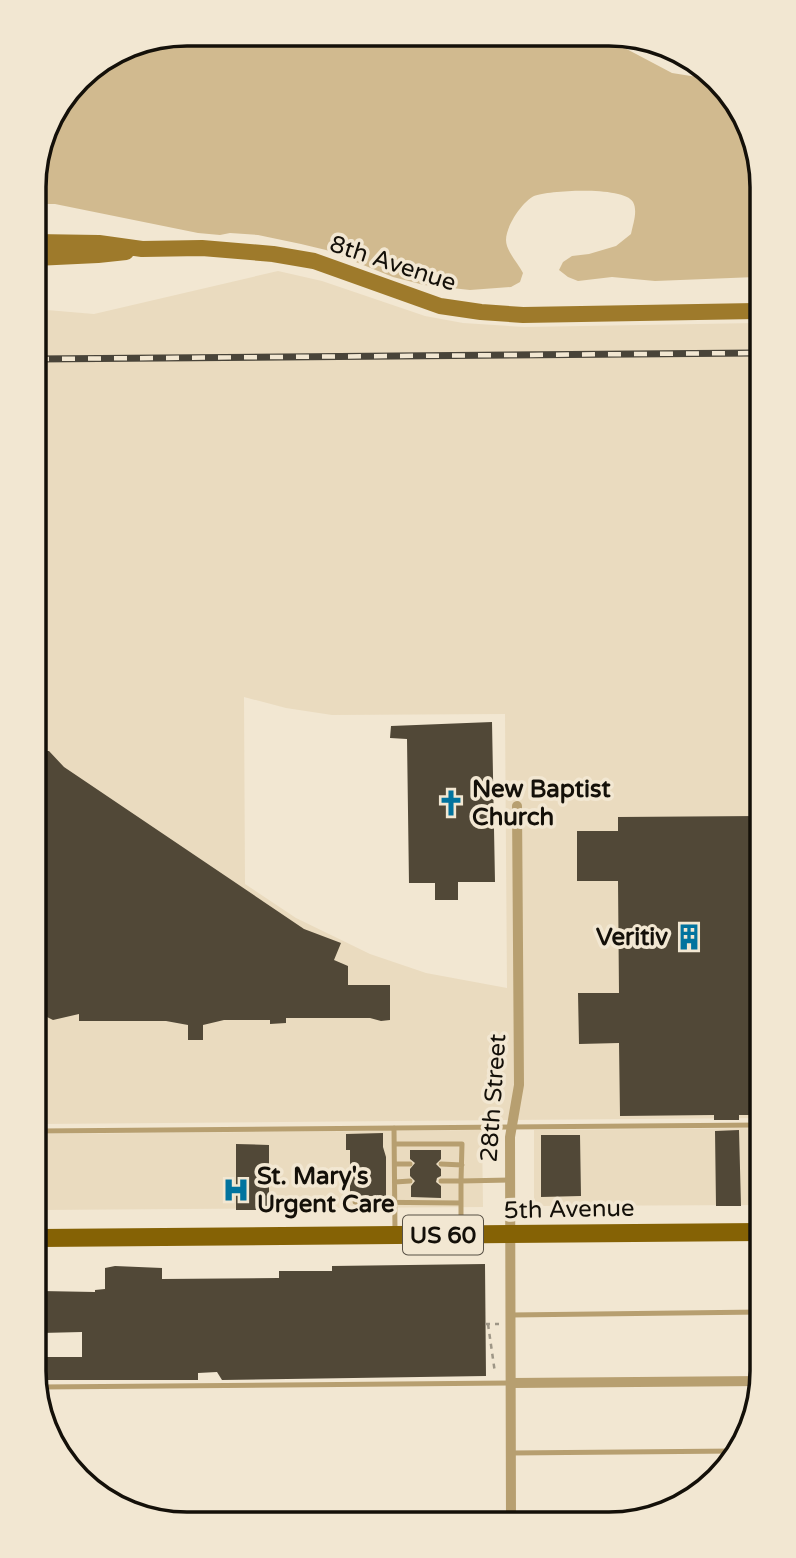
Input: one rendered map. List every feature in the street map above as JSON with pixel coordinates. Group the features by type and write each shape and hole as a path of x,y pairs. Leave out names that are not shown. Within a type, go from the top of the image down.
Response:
{"main road":[{"name":"8th Avenue","path":"46,242 99,243 142,248 202,248 274,254 314,261 440,306 481,312 523,315 750,311"},
{"name":"8th Avenue","path":"46,258 98,256 142,248"},
{"name":"5th Avenue","path":"46,1238 750,1232"}],"street":[{"name":"28th Street","path":"511,1512 509,1180 511,1126 519,1085 517,806"},
{"path":"512,1383 750,1381"}],"lane":[{"path":"46,1131 750,1125"},
{"path":"456,1127 457,1144"},
{"path":"394,1128 395,1235"},
{"path":"395,1144 462,1144 461,1235"},
{"path":"395,1164 410,1164"},
{"path":"441,1164 462,1165"},
{"path":"441,1181 509,1180"},
{"path":"395,1182 411,1181"},
{"path":"355,1202 461,1203"},
{"path":"511,1315 750,1312"},
{"path":"47,1387 512,1383"},
{"path":"511,1452 725,1451"}],"path":[{"path":"496,1325 486,1324 495,1373 498,1375"}],"shaded area":[{"path":"186,46 619,46 672,73 698,77 727,108 743,141 749,168 750,277 655,281 612,277 578,281 568,277 559,270 563,262 572,256 616,246 631,234 635,213 633,202 616,193 602,191 555,192 529,199 512,222 506,240 510,253 523,273 520,282 511,287 470,290 424,285 393,277 326,250 258,235 198,233 46,204 48,159 56,133 69,108 94,80 108,69 150,50"},
{"path":"278,271 322,281 425,316 463,323 524,327 750,323 750,1118 46,1124 46,310 94,314","holes":["244,697 286,708 332,715 505,714 507,988 426,973 370,954 296,918 245,884"]},
{"path":"750,1128 750,1205 534,1206 534,1130"},
{"path":"482,1130 483,1207 46,1210 46,1134"}],"building":[{"name":"New Baptist Church","path":"492,722 495,882 458,882 458,900 435,900 435,883 409,883 407,739 390,738 391,726"},
{"path":"46,751 64,767 304,929 341,943 334,960 348,966 348,985 390,985 390,1020 286,1018 286,1023 270,1024 270,1020 224,1020 203,1025 203,1040 188,1040 188,1025 166,1021 79,1021 79,1014 53,1020 46,1016"},
{"name":"Veritiv","path":"750,816 750,1115 739,1115 739,1120 714,1120 714,1115 620,1116 619,1043 579,1044 578,993 619,993 618,881 577,881 577,831 618,831 618,817"},
{"path":"739,1130 741,1206 716,1206 715,1131"},
{"path":"383,1133 386,1196 350,1196 350,1150 346,1150 346,1134"},
{"path":"541,1135 580,1135 581,1196 541,1197"},
{"path":"236,1144 269,1145 269,1210 236,1210"},
{"path":"410,1150 441,1150 441,1159 436,1164 441,1169 441,1176 436,1182 441,1186 441,1198 411,1197 411,1186 415,1181 410,1176 410,1169 415,1163 410,1159"},
{"path":"485,1264 486,1376 222,1380 217,1372 198,1373 198,1380 46,1380 46,1357 82,1357 82,1332 46,1333 46,1291 95,1292 105,1289 105,1268 115,1266 162,1268 162,1279 279,1278 279,1271 332,1271 332,1266"}],"railway":[{"path":"46,359 750,353"}],"place":[{"name":"New Baptist Church","path":"451,803"},
{"name":"Veritiv","path":"689,937"},
{"name":"St. Mary's Urgent Care","path":"236,1190"}]}
